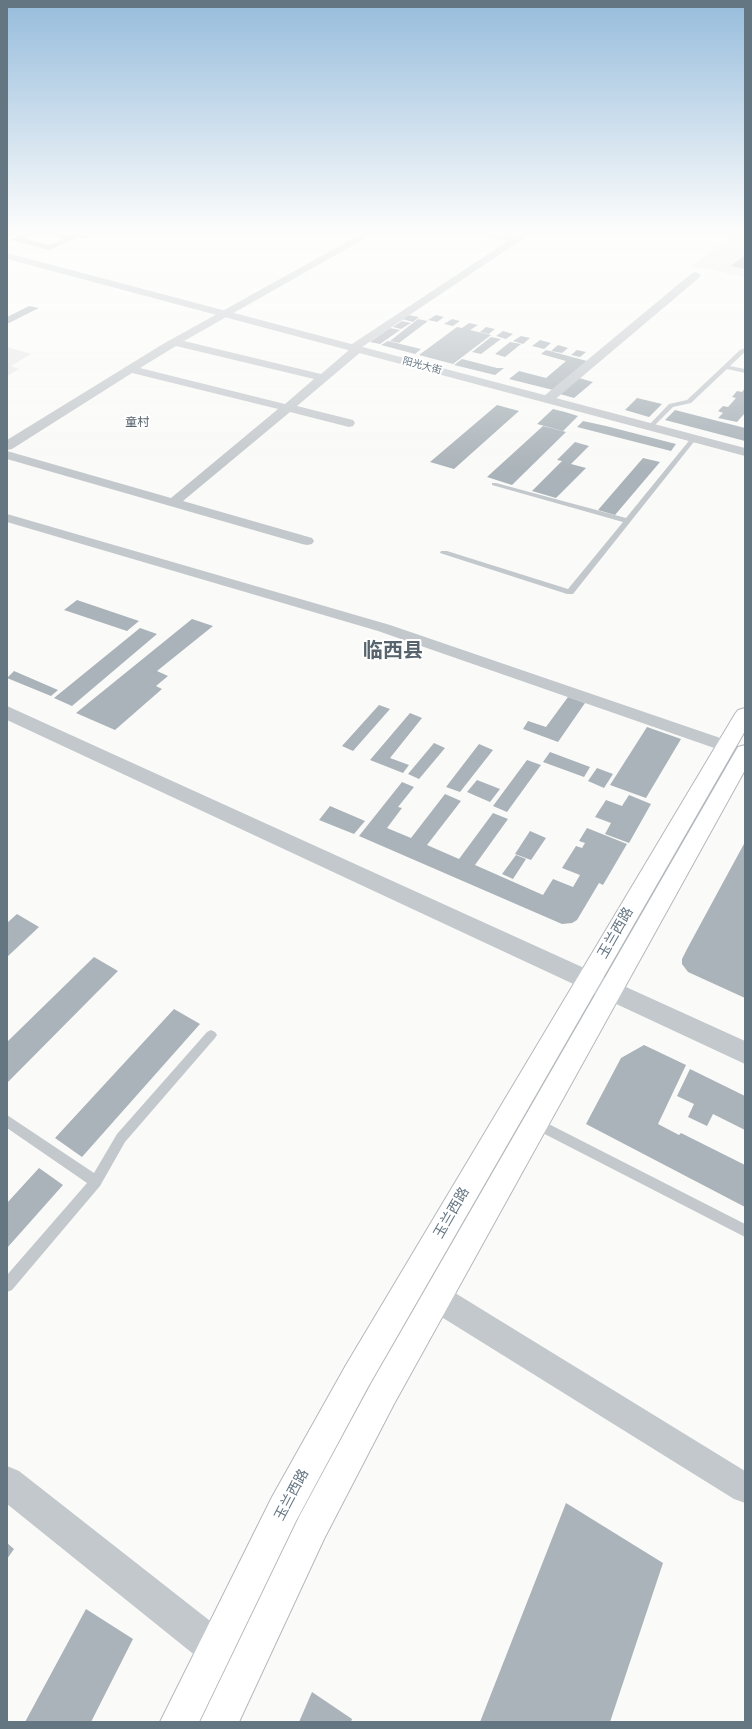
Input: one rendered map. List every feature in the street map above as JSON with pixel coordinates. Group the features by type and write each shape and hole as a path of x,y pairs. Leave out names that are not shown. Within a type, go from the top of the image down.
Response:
{"highway":[{"name":"玉兰西路","path":"179,1722 284,1509 357,1376 599,986 736,749 745,714"},
{"name":"玉兰西路","path":"219,1722 312,1527 383,1393 535,1123 599,986"}],"street":[{"name":"阳光大街","path":"212,311 745,452"},
{"path":"7,446 175,342 230,311"},
{"path":"173,503 323,378 356,348 411,311"},
{"path":"548,400 654,311"},
{"path":"175,342 323,378"},
{"path":"131,369 349,423"},
{"path":"7,455 307,541"},
{"path":"7,518 384,628 736,749"},
{"path":"8,714 745,1054"},
{"path":"437,1298 745,1488"},
{"path":"7,1483 215,1648"}],"lane":[{"path":"650,426 671,405 689,402 745,350"},
{"path":"725,367 745,371"},
{"path":"444,553 570,592 694,438"},
{"path":"494,484 627,521"},
{"path":"7,1285 96,1182 121,1138 211,1035"},
{"path":"7,1121 96,1182"},
{"path":"535,1123 745,1231"}],"shaded area":[{"path":"7,347 31,354 11,366 19,369 7,376"}],"building":[{"path":"20,311 34,311 7,324 7,317"},
{"path":"408,315 419,317 413,322 402,319"},
{"path":"436,315 444,317 437,322 428,320"},
{"path":"418,319 428,321 399,343 390,341"},
{"path":"452,319 460,321 453,326 444,324"},
{"path":"402,321 411,323 401,329 393,327"},
{"path":"469,323 478,325 470,330 491,335 453,364 419,355 457,327 462,328"},
{"path":"486,327 495,329 489,334 480,332"},
{"path":"390,328 400,330 380,344 370,342"},
{"path":"503,331 513,334 506,339 496,336"},
{"path":"521,336 530,338 523,344 513,341"},
{"path":"491,337 501,339 481,354 472,352"},
{"path":"540,340 551,343 544,349 532,346"},
{"path":"388,341 421,349 415,354 381,345"},
{"path":"510,342 521,344 505,357 495,354"},
{"path":"558,345 568,348 562,353 551,351"},
{"path":"546,350 587,361 553,390 509,379 519,371 546,378 566,361 541,354"},
{"path":"577,350 586,352 580,357 571,355"},
{"path":"462,359 497,368 504,368 495,375 454,365"},
{"path":"579,378 593,382 574,398 560,394"},
{"path":"745,388 745,413 737,422 718,418 723,413 718,411 723,406 728,407 736,398 732,397 737,391 742,392"},
{"path":"637,398 662,404 649,417 625,410"},
{"path":"497,405 519,411 454,469 430,462"},
{"path":"553,409 578,416 563,431 537,424"},
{"path":"675,410 745,428 745,441 665,420"},
{"path":"583,421 676,444 671,451 577,427"},
{"path":"543,426 566,432 512,485 487,477"},
{"path":"575,442 589,446 571,464 586,468 556,498 532,491 562,461 557,460"},
{"path":"643,458 660,462 615,515 598,510"},
{"path":"77,600 139,621 127,631 64,610"},
{"path":"192,619 213,626 157,671 168,676 156,686 162,689 115,730 76,713"},
{"path":"140,628 157,634 72,706 54,698"},
{"path":"14,671 58,690 51,696 7,678"},
{"path":"568,697 585,703 558,742 523,729 528,721 546,727"},
{"path":"379,705 390,709 353,751 342,746"},
{"path":"410,713 422,718 390,758 409,765 403,773 370,760"},
{"path":"647,727 681,739 646,798 610,785"},
{"path":"434,743 445,748 419,779 408,774"},
{"path":"479,744 493,750 460,792 446,787"},
{"path":"550,752 590,767 584,777 543,762"},
{"path":"527,760 541,765 507,812 493,806"},
{"path":"597,768 613,774 604,788 588,781"},
{"path":"477,780 500,789 490,802 467,792"},
{"path":"402,782 414,787 398,807 402,808 387,828 411,838 445,794 461,801 427,845 459,859 493,813 508,819 475,865 543,895 553,879 573,887 580,875 562,868 576,846 582,848 585,843 579,841 587,828 627,844 603,885 599,883 577,920 572,923 562,924 359,836"},
{"path":"629,795 651,804 629,843 605,834 611,823 595,817 606,800 622,806"},
{"path":"330,806 365,821 354,834 319,820"},
{"path":"530,831 546,838 531,860 515,854"},
{"path":"745,842 745,998 688,972 682,964 682,959"},
{"path":"516,855 526,859 513,879 502,874"},
{"path":"17,914 39,927 7,957 7,923"},
{"path":"94,957 118,971 7,1083 7,1042"},
{"path":"174,1009 200,1024 82,1157 55,1138"},
{"path":"644,1045 686,1065 658,1124 679,1135 681,1133 745,1165 745,1207 586,1124 621,1058"},
{"path":"690,1069 745,1096 745,1130 713,1114 707,1126 688,1117 694,1104 677,1096"},
{"path":"39,1168 63,1185 7,1248 7,1203"},
{"path":"566,1503 663,1563 610,1722 480,1722"},
{"path":"7,1543 14,1549 7,1559"},
{"path":"86,1609 133,1639 91,1722 25,1722"},
{"path":"312,1692 352,1719 351,1722 299,1722"}],"district":[{"name":"童村","path":"137,423"},
{"name":"临西县","path":"393,652"}]}
